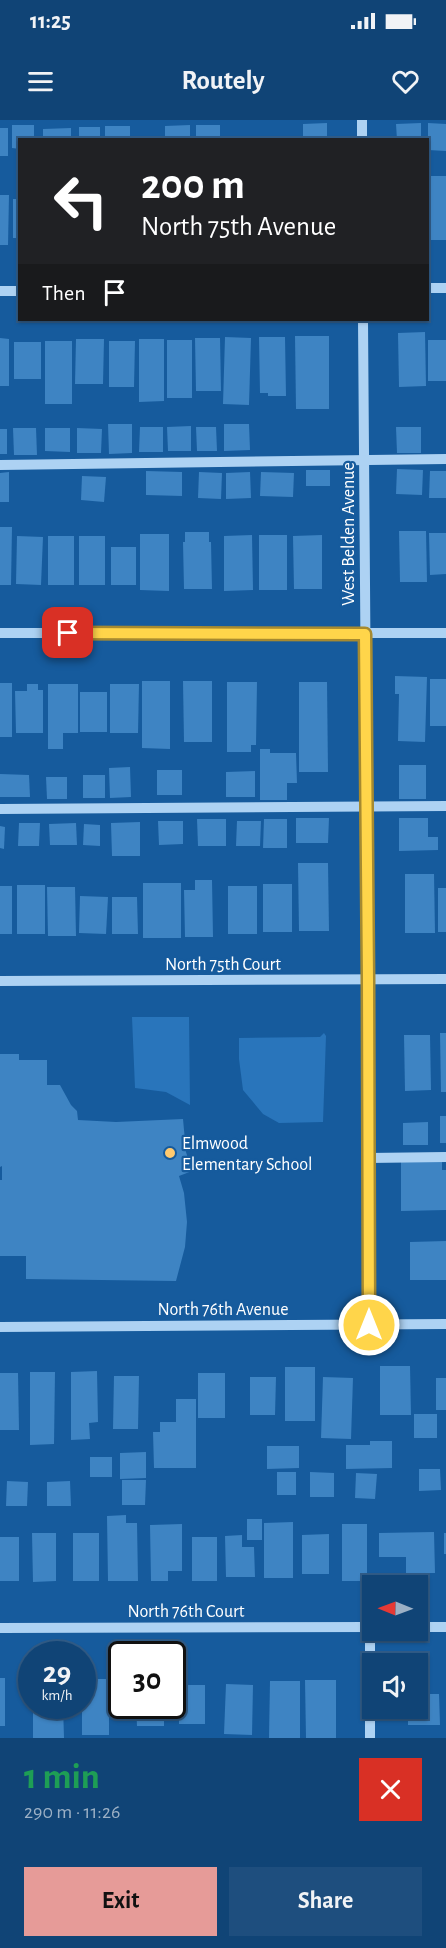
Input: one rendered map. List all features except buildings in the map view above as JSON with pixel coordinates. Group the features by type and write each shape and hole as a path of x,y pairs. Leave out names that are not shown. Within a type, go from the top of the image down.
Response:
{"street":[{"path":"362,120 362,138"},
{"path":"429,288 446,288"},
{"path":"0,291 18,291"},
{"name":"West Belden Avenue","path":"363,321 369,1325"},
{"path":"0,465 446,459"},
{"path":"0,633 446,633"},
{"path":"0,809 446,806"},
{"name":"North 75th Court","path":"0,981 446,979"},
{"path":"368,1158 446,1157"},
{"name":"North 76th Avenue","path":"0,1327 446,1324"},
{"name":"North 76th Court","path":"0,1628 362,1627"},
{"path":"428,1627 446,1627"},
{"path":"370,1738 371,1641"}],"shaded area":[{"path":"132,1017 189,1017 190,1105 166,1092 135,1088"},
{"path":"324,1033 326,1036 323,1122 279,1123 263,1114 243,1090 239,1038 320,1037"}],"place":[{"name":"Elmwood Elementary School","path":"170,1153"}],"route":[{"path":"68,633 365,634 369,1325"}]}
